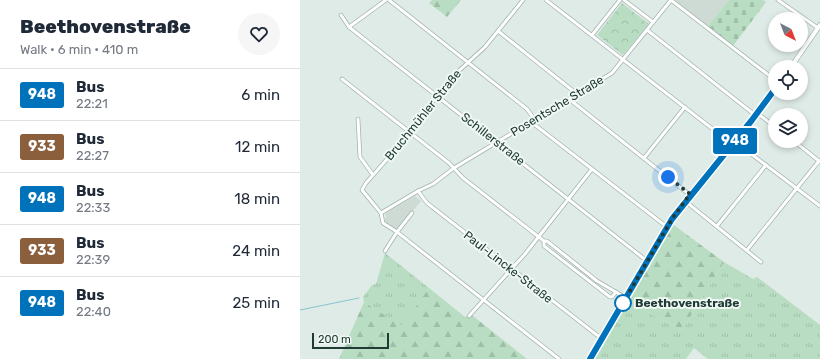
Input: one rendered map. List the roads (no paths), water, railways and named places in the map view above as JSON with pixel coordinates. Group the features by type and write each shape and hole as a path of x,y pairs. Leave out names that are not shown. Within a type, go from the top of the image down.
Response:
{"street":[{"path":"350,27 388,0 527,109 535,125 667,227"},
{"name":"Bruchmühler Straße","path":"523,0 486,47 451,78 362,190 381,213 383,222 559,359"},
{"path":"546,0 685,107 820,206"},
{"path":"592,35 620,0"},
{"path":"624,0 653,22"},
{"path":"671,0 768,75"},
{"name":"Posentsche Straße","path":"381,213 433,184 454,168 612,73 671,0"},
{"path":"778,0 819,27 796,60"},
{"name":"Schillerstraße","path":"341,15 350,27 647,261"},
{"path":"647,30 768,122"},
{"path":"498,31 577,94"},
{"path":"342,79 449,163 463,178 544,241 547,241 597,281 626,298"},
{"path":"590,359 667,227 690,194 768,98"},
{"path":"569,99 690,194"},
{"path":"644,158 685,107"},
{"path":"358,119 360,157 373,175"},
{"path":"747,250 820,161 803,148"},
{"path":"717,226 766,165"},
{"path":"469,316 539,237 592,169"},
{"name":"Paul-Lincke-Straße","path":"418,191 427,203 602,339"},
{"path":"685,201 761,262"},
{"path":"385,251 397,232 412,213"},
{"path":"544,241 544,246 610,297 612,297 616,292"}],"waterway":[{"path":"300,310 359,298"}],"place":[{"name":"Beethovenstraße","path":"623,303"}]}
